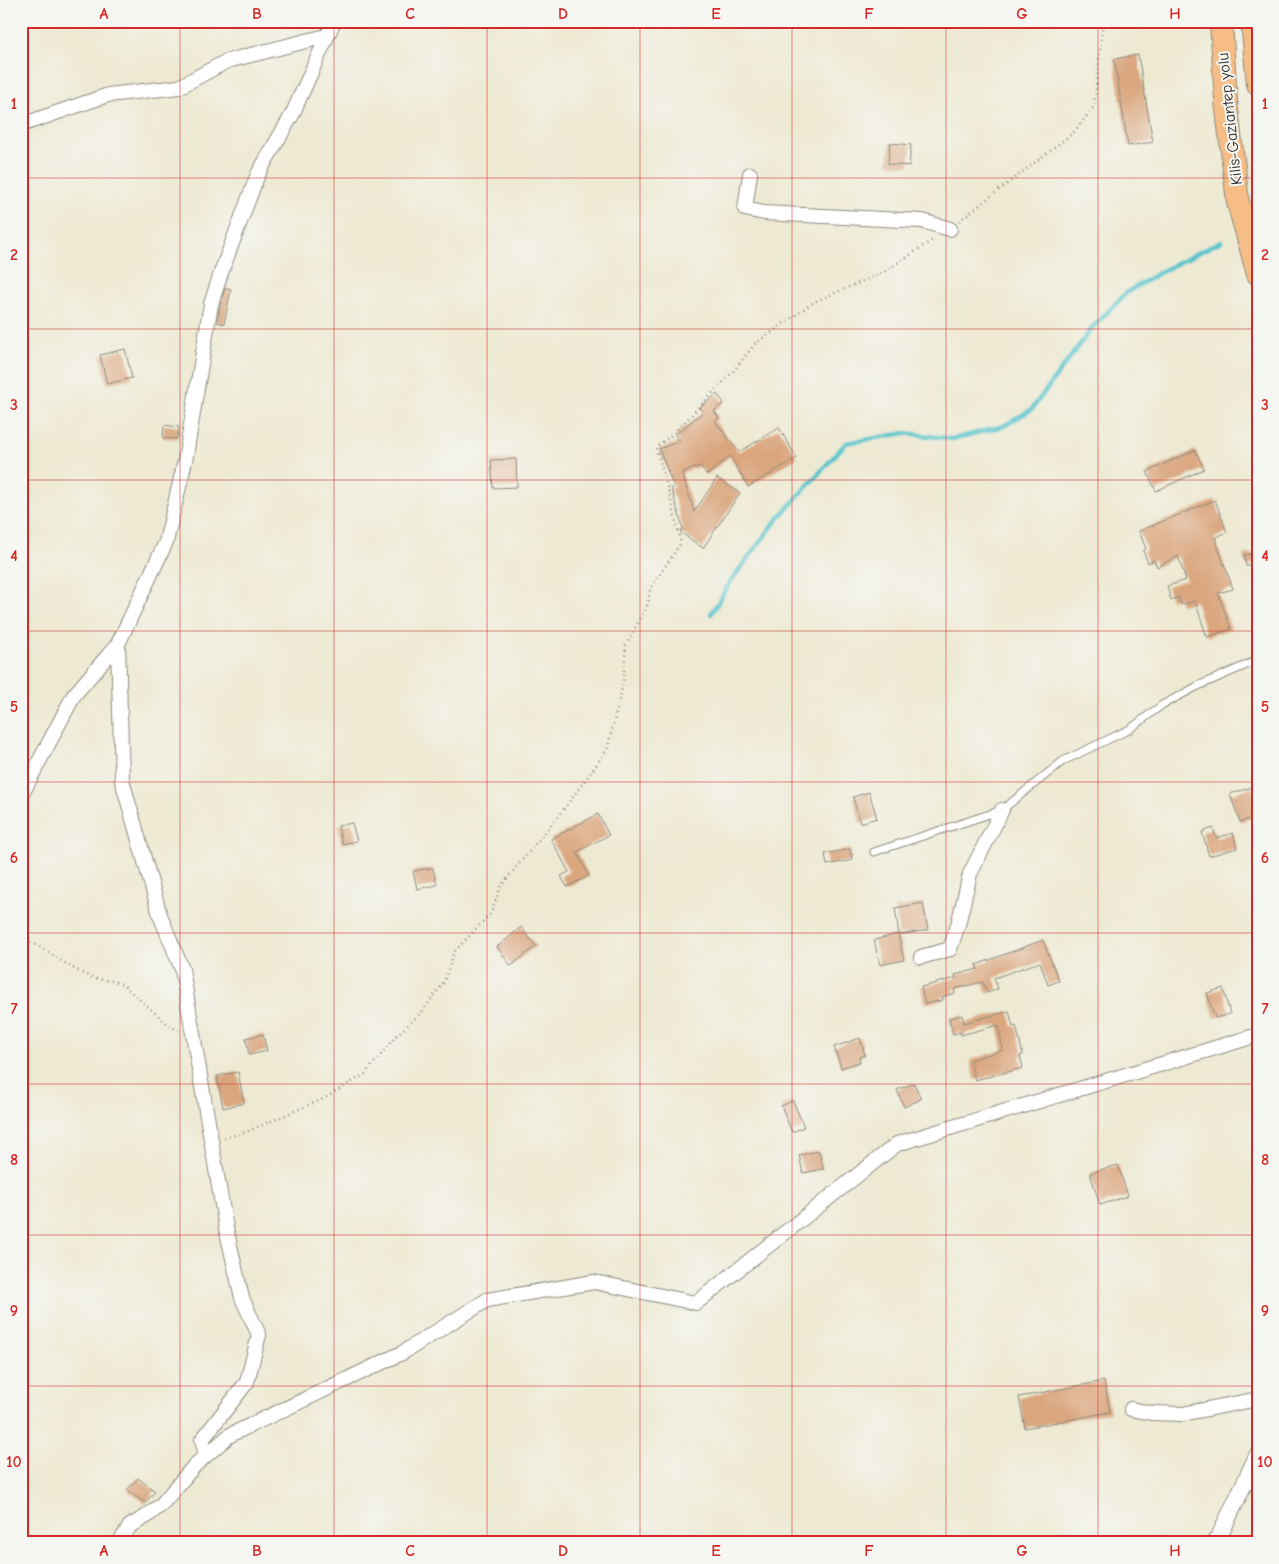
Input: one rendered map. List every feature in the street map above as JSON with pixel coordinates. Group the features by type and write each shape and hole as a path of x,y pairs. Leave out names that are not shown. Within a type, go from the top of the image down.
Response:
{"highway":[{"name":"Kilis-Gaziantep yolu","path":"1220,21 1226,101 1238,202 1258,274"},
{"name":"Kilis-Gaziantep yolu","path":"1252,21 1258,84"}],"street":[{"path":"21,796 74,695 118,644 166,542 185,461 210,304 258,174 292,115 334,21"},
{"path":"21,125 108,95 179,87 227,61 326,36"},
{"path":"750,174 745,208 764,213 922,221 950,229"},
{"path":"118,644 122,780 160,915 182,969 226,1228 240,1289 258,1335 247,1382 202,1440 206,1454"},
{"path":"922,957 950,949 958,925 970,874 1002,810"},
{"path":"119,1543 130,1526 161,1505 194,1465 230,1435 402,1353 487,1300 594,1282 696,1303 898,1144 1258,1035"},
{"path":"1131,1409 1151,1413 1182,1414 1258,1399"},
{"path":"1214,1543 1220,1535 1258,1454"}],"lane":[{"path":"874,852 1002,810 1063,761 1130,729 1162,705 1258,660"}],"path":[{"path":"212,1142 246,1132 325,1098 365,1074 399,1033 422,1012 444,982 454,952 491,913 501,886 567,805 607,750 623,684 626,645 648,604 650,589 681,543 656,447 674,434 731,374 755,344 814,302 884,272 950,229 1072,133 1094,107 1102,21"},
{"path":"21,939 34,943 89,976 113,980 122,984 171,1027 193,1034"}],"building":[{"path":"1138,55 1153,142 1128,146 1114,59"},
{"path":"890,143 911,145 909,166 888,164"},
{"path":"225,288 231,289 224,324 217,322"},
{"path":"125,349 132,378 107,384 100,355"},
{"path":"717,394 724,403 714,411 719,418 715,421 739,452 779,428 797,458 748,487 730,456 707,475 700,466 682,473 694,512 717,478 740,493 703,548 680,532 683,528 671,488 674,487 659,449 680,441 675,435 703,412 699,408"},
{"path":"164,425 179,427 177,439 163,438"},
{"path":"1195,450 1204,469 1156,491 1147,472"},
{"path":"516,459 517,487 493,488 491,460"},
{"path":"1215,500 1227,532 1215,538 1233,589 1218,593 1231,629 1207,637 1195,601 1181,605 1179,597 1171,600 1167,586 1186,580 1178,556 1157,567 1154,560 1148,563 1143,551 1146,549 1139,531"},
{"path":"1258,553 1258,564 1246,566 1244,555"},
{"path":"1252,787 1258,805 1258,816 1240,822 1230,794"},
{"path":"869,792 877,818 860,823 853,797"},
{"path":"598,814 609,835 577,852 589,876 567,887 561,876 569,872 551,839"},
{"path":"352,823 357,841 342,844 338,826"},
{"path":"1213,828 1216,838 1233,833 1237,848 1209,856 1202,832"},
{"path":"850,849 852,860 827,865 825,854"},
{"path":"433,868 437,885 417,889 413,871"},
{"path":"923,903 928,930 899,935 895,908"},
{"path":"521,927 536,946 511,966 497,947"},
{"path":"898,934 904,960 880,965 874,940"},
{"path":"1043,940 1059,981 1048,985 1040,962 994,978 998,989 987,993 983,982 954,989 955,993 942,997 943,1000 925,1004 921,987 956,978 955,975 978,969 976,965"},
{"path":"1223,988 1230,1014 1215,1018 1207,993"},
{"path":"1009,1011 1013,1027 1016,1026 1023,1055 1020,1056 1023,1068 975,1080 970,1060 1003,1050 998,1025 961,1035 961,1032 953,1034 949,1018 962,1015 964,1023"},
{"path":"263,1034 267,1051 249,1055 246,1038"},
{"path":"860,1038 865,1055 859,1057 860,1062 841,1068 834,1047"},
{"path":"238,1072 244,1103 223,1108 217,1076"},
{"path":"914,1083 921,1099 904,1107 897,1090"},
{"path":"793,1101 804,1127 792,1132 781,1106"},
{"path":"819,1151 823,1169 803,1173 799,1155"},
{"path":"1118,1165 1128,1196 1100,1205 1090,1173"},
{"path":"1104,1381 1110,1412 1025,1428 1019,1397"},
{"path":"138,1478 155,1491 145,1503 127,1490"}],"waterway":[{"path":"711,614 731,581 776,521 846,443 905,433 953,439 1004,426 1032,409 1092,328 1127,292 1164,270 1221,241"}]}
